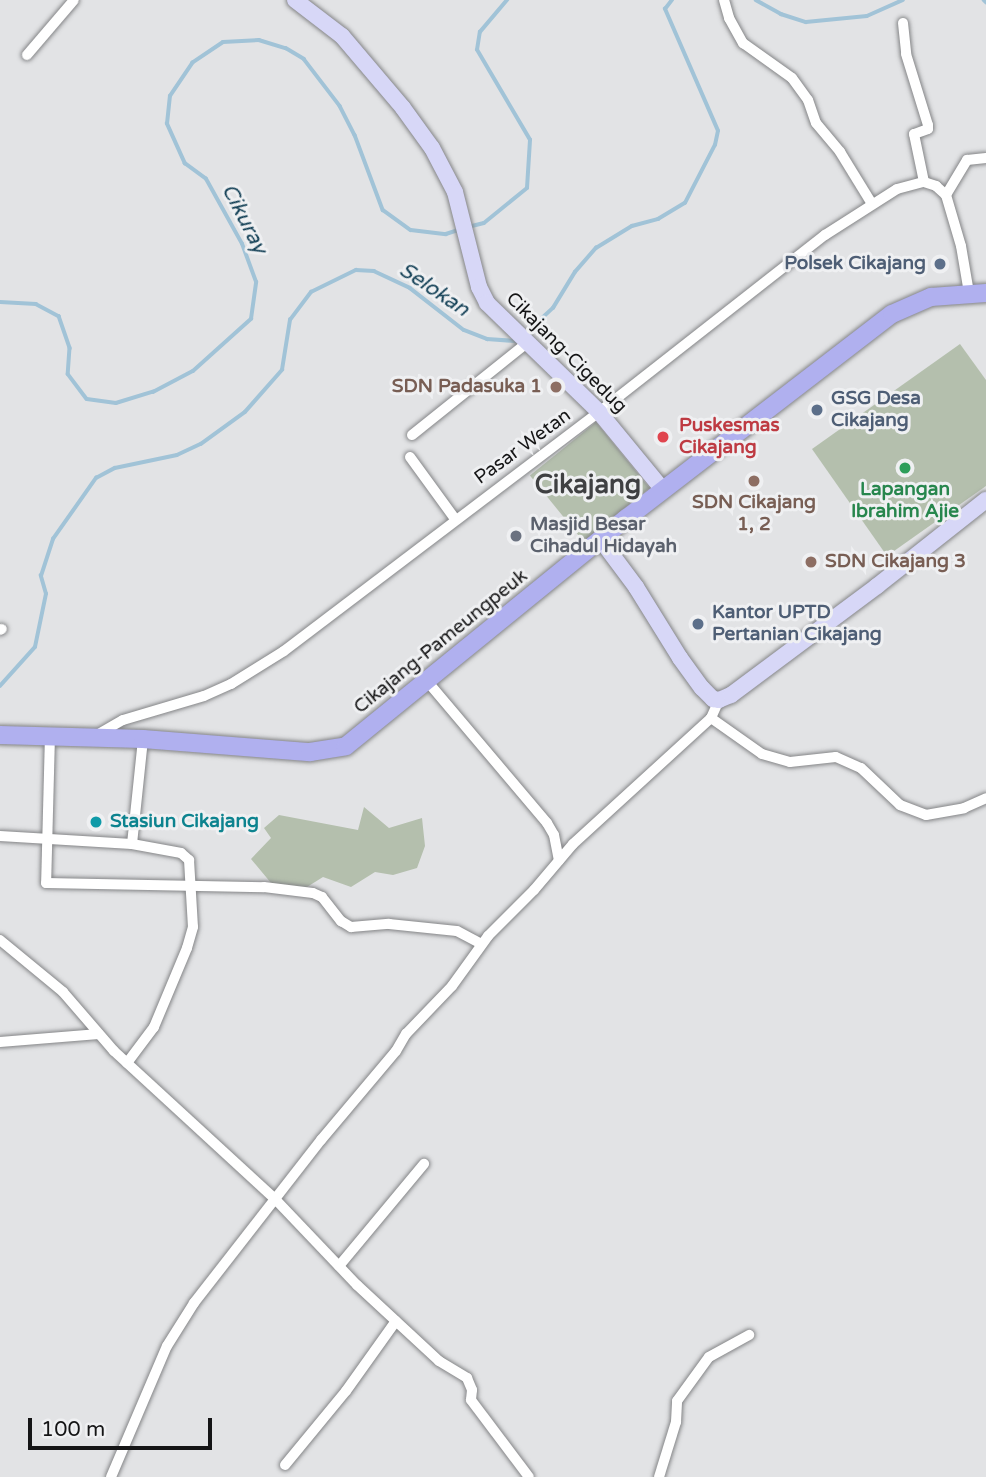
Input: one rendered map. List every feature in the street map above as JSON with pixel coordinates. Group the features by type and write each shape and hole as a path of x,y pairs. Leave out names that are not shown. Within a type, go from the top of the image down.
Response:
{"main road":[{"name":"Cikajang-Pameungpeuk","path":"0,735 143,739 310,752 335,749 353,741 663,490 892,314 920,300 977,293"}],"street":[{"path":"27,55 74,0"},
{"name":"Cikajang-Cigedug","path":"295,0 342,36 403,108 438,159 455,192 480,288 487,303 599,412 663,490"},
{"path":"724,0 729,18 743,43 792,78 808,100 816,123 840,152 872,204"},
{"path":"903,23 906,54 928,125 928,129 914,134 924,182 936,186 946,195 977,293"},
{"path":"946,195 967,160 986,158"},
{"name":"Pasar Wetan","path":"93,738 123,720 204,696 257,669 599,412 814,243 897,189 924,182"},
{"path":"412,435 524,338"},
{"path":"410,457 455,519"},
{"path":"601,540 636,587 702,688 712,699 719,700 731,695 867,594 986,500"},
{"path":"426,681 547,823 554,835 559,861"},
{"path":"111,1477 167,1346 194,1303 396,1051 406,1034 452,986 481,944 583,835 711,718 719,700"},
{"path":"711,718 762,754 790,762 836,757 861,768 900,804 926,816 964,808 986,798"},
{"path":"50,735 46,883 50,886 264,887 291,893 313,893 322,897 341,920 351,927 389,924 457,930 481,944"},
{"path":"132,844 143,739"},
{"path":"0,836 132,844 185,855 191,888 193,927 154,1027 127,1062"},
{"path":"0,940 63,992 127,1062 276,1200 396,1321 439,1361 467,1378 472,1390 471,1400 529,1477"},
{"path":"0,1042 99,1034"},
{"path":"339,1266 424,1164"},
{"path":"285,1465 346,1391 396,1321"},
{"path":"659,1477 676,1418 677,1401 705,1361 749,1335"}],"green space":[{"name":"Lapangan Ibrahim Ajie","path":"960,344 986,380 986,486 887,556 812,449"},
{"path":"596,422 649,488 583,542 530,475"},
{"path":"364,807 389,828 422,818 425,846 417,868 393,875 375,872 351,887 323,877 299,892 271,883 251,859 271,838 264,828 279,815 358,830"}],"waterway":[{"name":"Cikuray","path":"468,227 484,223 527,188 530,140 477,50 480,32 507,0"},
{"name":"Selokan","path":"526,333 553,308 575,272 596,248 632,226 658,219 685,203 715,145 718,131 665,9 672,0"},
{"name":"Selokan","path":"756,0 781,14 806,22 867,16 903,0"},
{"name":"Cikuray","path":"0,302 36,304 59,316 70,348 68,374 87,399 116,403 153,392 193,371 251,319 256,282 242,244 206,179 185,164 167,124 170,96 192,63 223,42 259,40 286,48 304,59 340,106 355,135 383,210 411,230 446,234 461,229"},
{"name":"Selokan","path":"0,686 35,647 46,594 41,576 53,539 96,478 115,468 177,455 201,444 245,412 282,370 290,320 311,292 356,270 374,271 410,288 464,330 487,339 518,341"}],"place":[{"name":"Polsek Cikajang","path":"940,264"},
{"name":"SDN Padasuka 1","path":"556,387"},
{"name":"GSG Desa Cikajang","path":"817,410"},
{"name":"Puskesmas Cikajang","path":"663,437"},
{"name":"Lapangan Ibrahim Ajie","path":"905,468"},
{"name":"SDN Cikajang 1, 2","path":"754,481"},
{"name":"Masjid Besar Cihadul Hidayah","path":"516,536"},
{"name":"SDN Cikajang 3","path":"811,562"},
{"name":"Kantor UPTD Pertanian Cikajang","path":"698,624"},
{"name":"Stasiun Cikajang","path":"96,822"}],"district":[{"name":"Cikajang","path":"588,485"}]}
